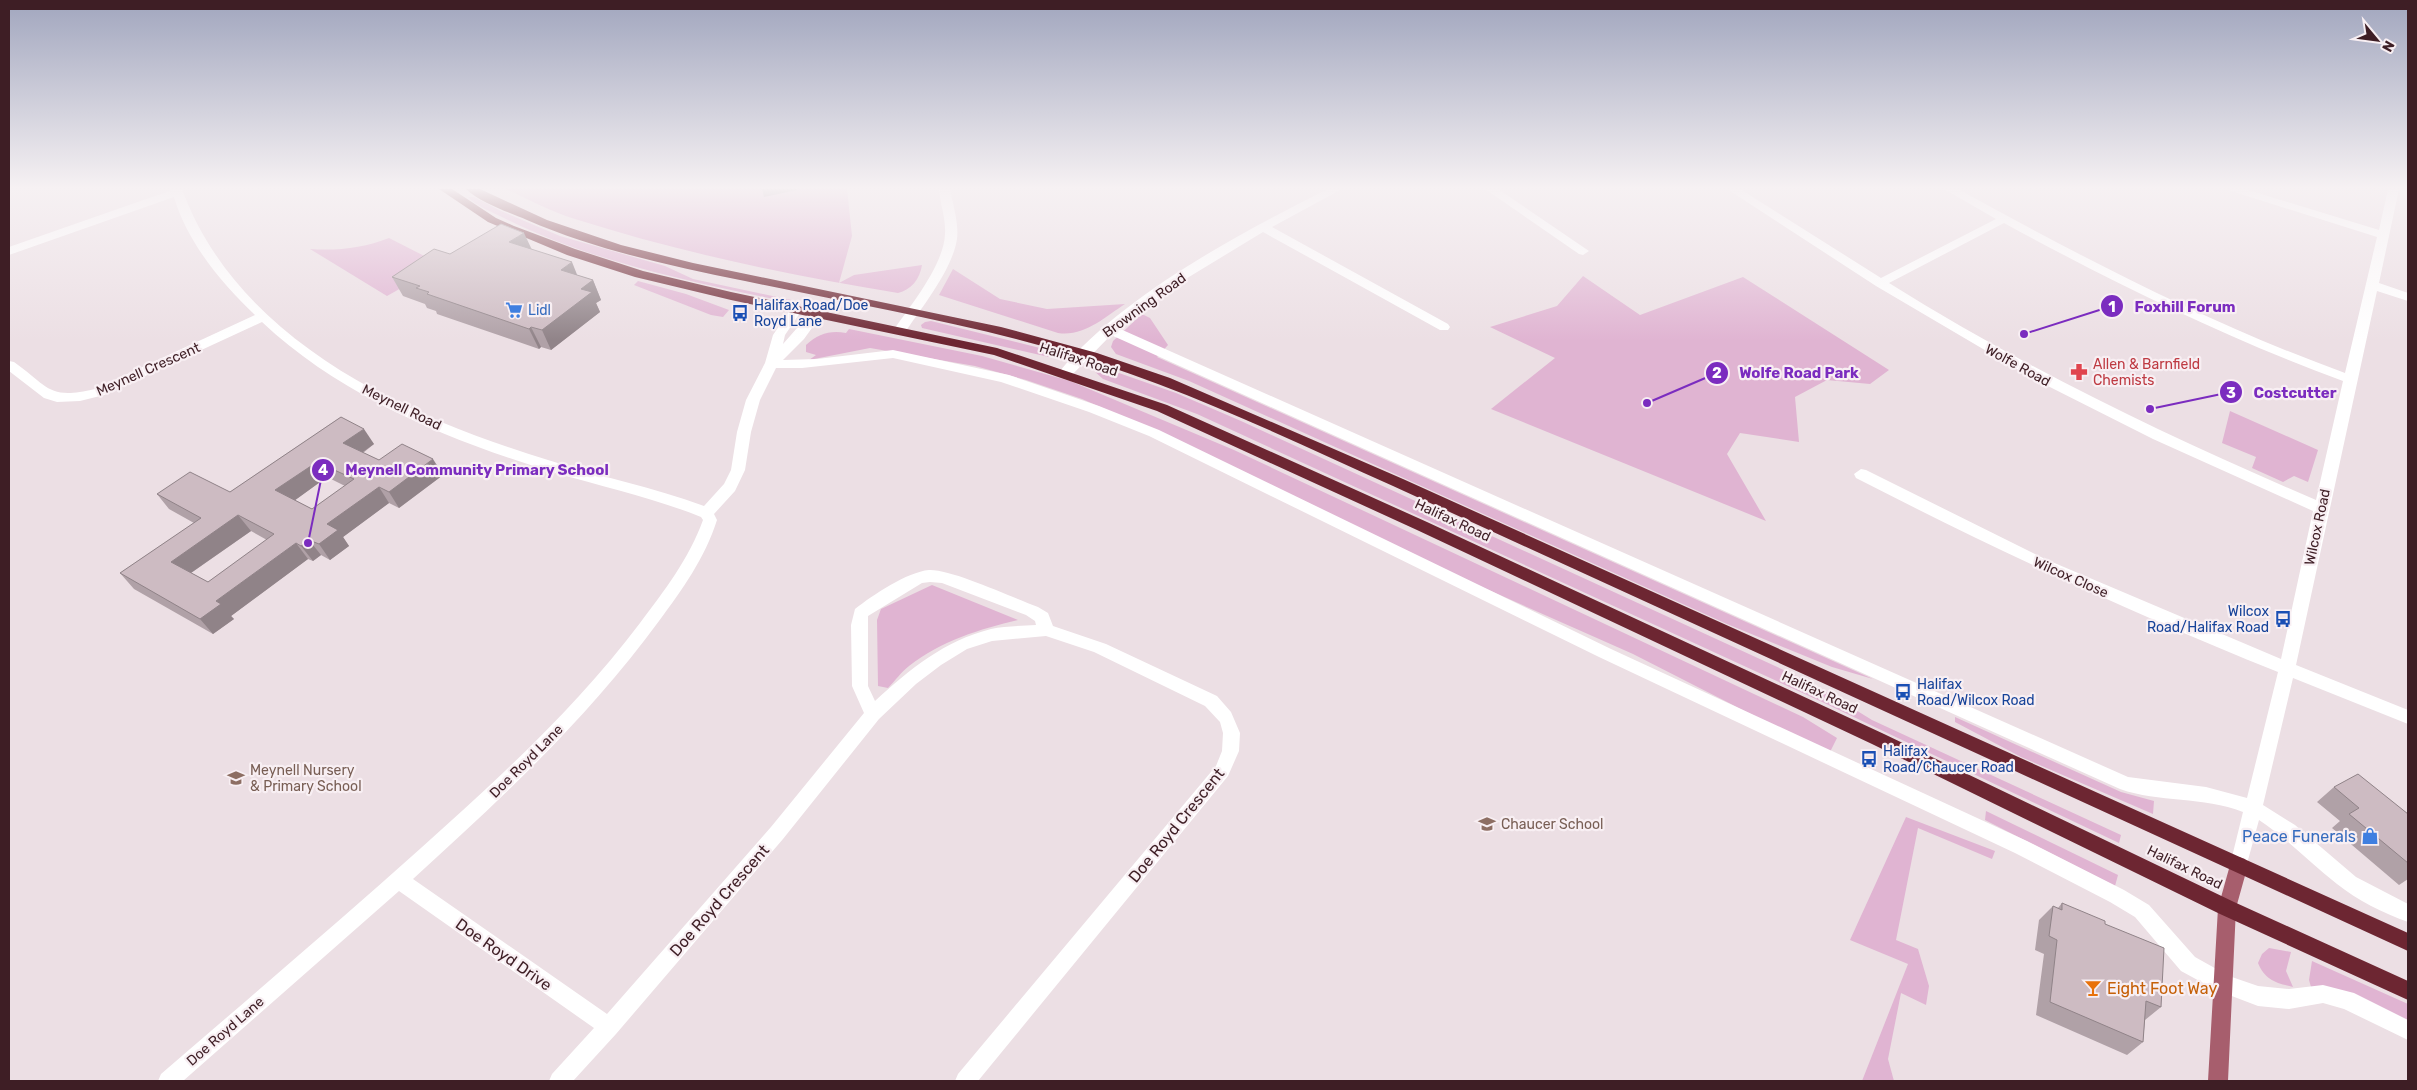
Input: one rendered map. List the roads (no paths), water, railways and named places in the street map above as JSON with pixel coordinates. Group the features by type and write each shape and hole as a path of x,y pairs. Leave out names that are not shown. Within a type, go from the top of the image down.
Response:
{"highway":[{"name":"Halifax Road","path":"541,240 571,252 639,274 796,310 997,352 1162,408 1249,446 1886,744 2227,908 2408,991"},
{"name":"Halifax Road","path":"592,240 692,267 1011,333 1082,354 1189,391 1271,425 2408,942"},
{"path":"796,310 807,300 822,293 821,305 816,314"}],"main road":[{"path":"2218,1081 2227,908 2240,865"}],"street":[{"path":"9,251 40,240"},
{"name":"Meynell Road","path":"201,240 210,256 233,287 262,317 284,337 344,378 432,424 535,462 706,513"},
{"path":"899,331 940,265 951,240"},
{"name":"Browning Road","path":"1064,374 1109,329 1173,282 1242,240"},
{"path":"1287,240 1444,326"},
{"path":"1566,240 1583,251"},
{"name":"Wolfe Road","path":"1813,240 2000,355 2057,386 2209,460 2321,508"},
{"path":"1880,283 1964,240"},
{"path":"2044,240 2142,291 2287,356 2350,379"},
{"name":"Wilcox Road","path":"2240,865 2252,808 2287,668 2382,240"},
{"path":"2371,285 2408,297"},
{"path":"706,513 730,487 738,470 744,432 753,400 772,363 779,335 796,310"},
{"path":"772,363 799,336 816,314"},
{"name":"Meynell Crescent","path":"9,365 44,394 55,398 80,397 116,384 262,317"},
{"path":"1109,329 2126,784 2155,790 2207,794 2252,808 2312,849 2342,877 2368,895 2408,913"},
{"path":"772,363 796,366 876,354 893,354 939,362 1040,389 1154,433 1605,653 2021,847 2108,891 2142,911 2188,964 2223,983 2258,996 2289,999 2323,994 2347,1000 2408,1030"},
{"name":"Wilcox Close","path":"1862,474 1957,524 2064,575 2408,717"},
{"name":"Doe Royd Lane","path":"168,1081 399,880 498,790 554,735 606,678 647,626 680,579 707,534 710,520 706,513"},
{"path":"873,714 860,686 859,625 861,613 918,578 930,576 943,578 1032,611 1042,617 1046,630"},
{"name":"Doe Royd Crescent","path":"559,1081 609,1027 777,833 873,714 910,679 934,660 961,645 992,635 1046,630 1100,648 1211,701 1224,712 1230,724 1233,740 1230,756 1222,770 965,1081"},
{"name":"Doe Royd Drive","path":"399,880 609,1027"}],"place":[{"name":"Lidl","path":"514,310"},
{"name":"Halifax Road/Doe Royd Lane","path":"740,313"},
{"name":"Foxhill Forum","path":"2024,334"},
{"name":"Allen & Barnfield Chemists","path":"2079,372"},
{"name":"Wolfe Road Park","path":"1647,403"},
{"name":"Costcutter","path":"2150,409"},
{"name":"Meynell Community Primary School","path":"308,543"},
{"name":"Wilcox Road/Halifax Road","path":"2283,619"},
{"name":"Halifax Road/Wilcox Road","path":"1903,692"},
{"name":"Halifax Road/Chaucer Road","path":"1869,759"},
{"name":"Meynell Nursery & Primary School","path":"236,778"},
{"name":"Chaucer School","path":"1487,824"},
{"name":"Peace Funerals","path":"2370,836"},
{"name":"Eight Foot Way","path":"2093,988"}]}
